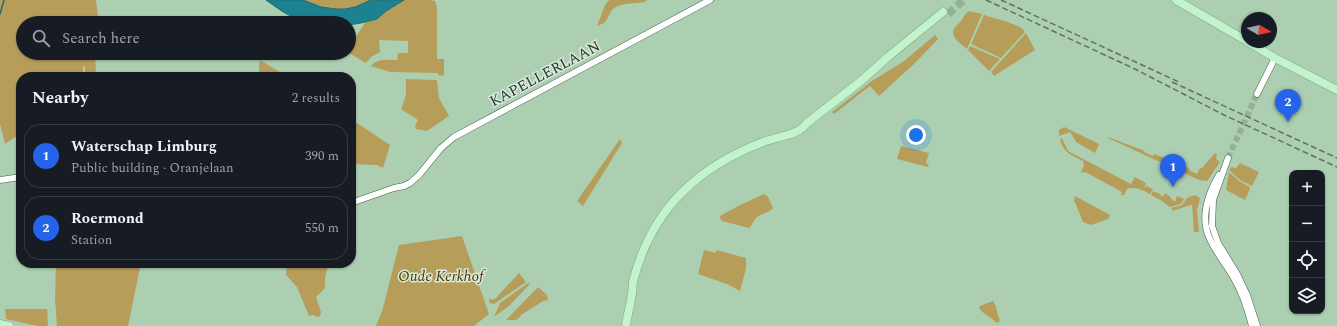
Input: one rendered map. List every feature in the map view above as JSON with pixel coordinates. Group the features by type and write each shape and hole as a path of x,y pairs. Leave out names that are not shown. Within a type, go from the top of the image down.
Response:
{"main road":[{"path":"1176,0 1241,38"},
{"path":"626,326 632,286 639,261 652,234 670,206 685,188 719,162 747,148 770,139 791,134 805,127 807,123 861,80 891,61 945,13"},
{"path":"1258,48 1337,90"},
{"path":"621,326 628,291 632,286"},
{"path":"0,324 9,326"}],"street":[{"name":"KAPELLERLAAN","path":"356,201 410,183 441,148 454,137 710,0"},
{"path":"1257,94 1275,58"},
{"path":"1228,158 1210,192 1205,213 1206,224 1208,236 1235,280 1245,301 1252,326"},
{"path":"1223,169 1213,200 1212,226 1218,243 1237,274 1247,295 1257,326"},
{"path":"0,180 16,178"}],"green space":[{"path":"0,0 96,0 98,16 16,16 16,60 95,60 96,72 85,72 85,67 83,66 83,72 16,72 16,136 5,144 0,124"},
{"path":"266,0 435,1 437,8 437,59 444,59 444,75 440,76 437,73 390,72 371,66 373,63 379,61 397,60 398,53 408,53 408,41 379,40 380,52 371,57 366,63 356,57 356,37 366,21 356,22 356,16 294,16"},
{"path":"609,0 647,0 645,2 624,4 616,7 604,23 597,26 605,5"},
{"path":"969,11 982,14 967,49 955,38 953,32 955,27"},
{"path":"984,15 1018,26 1025,32 1001,58 971,44"},
{"path":"1026,33 1035,50 994,76 991,72"},
{"path":"935,35 938,39 915,63 879,96 870,86 834,114 832,112 872,81 904,61"},
{"path":"970,46 1000,59 989,71 968,50"},
{"path":"260,60 280,72 259,72"},
{"path":"406,79 437,80 439,98 449,116 427,131 416,129 415,125 418,120 401,109 406,95"},
{"path":"356,122 390,145 383,168 377,165 356,164"},
{"path":"1064,127 1099,144 1095,153 1076,142 1070,132 1059,136 1059,130"},
{"path":"1108,137 1145,151 1144,152 1153,156 1154,154 1167,159 1167,161 1189,168 1189,170 1197,174 1200,168 1202,168 1215,153 1217,154 1216,159 1220,162 1207,181 1199,180"},
{"path":"1062,138 1068,151 1131,184 1135,177 1146,183 1144,188 1146,186 1153,189 1150,194 1139,189 1130,188 1127,189 1124,195 1121,195 1122,192 1087,173 1082,172 1082,174 1081,171 1084,166 1083,161 1066,151 1060,140"},
{"path":"620,139 622,143 583,206 577,201"},
{"path":"901,146 929,153 926,163 929,165 928,167 897,159"},
{"path":"1240,163 1259,172 1252,186 1240,180 1229,170 1231,167 1236,168"},
{"path":"1229,172 1239,181 1250,187 1245,200 1226,190"},
{"path":"1153,191 1160,194 1162,197 1166,193 1175,202 1177,196 1184,199 1181,204 1170,207 1151,195"},
{"path":"764,194 768,197 773,208 757,217 749,228 722,221 720,218 720,216 740,205"},
{"path":"1195,195 1200,198 1197,211 1199,232 1194,232 1192,205 1173,211 1171,208 1182,205 1187,198"},
{"path":"1075,196 1110,215 1108,219 1091,225 1083,222 1074,200"},
{"name":"Oude Kerkhof","path":"462,236 489,314 474,326 376,326 383,308 399,245"},
{"path":"704,250 716,253 716,250 746,258 746,269 740,291 727,284 698,274"},
{"path":"56,268 140,268 128,326 57,326 55,299"},
{"path":"287,268 328,268 325,278 325,288 316,297 321,312 320,316 309,316 297,287 286,275"},
{"path":"519,273 526,282 494,304 490,303 490,298 492,300 495,299"},
{"path":"528,283 530,284 509,306 494,317 500,303"},
{"path":"538,287 547,295 548,300 543,301 521,315 516,320 506,320"},
{"path":"993,301 997,308 1000,321 997,323 979,308 980,306"},
{"path":"5,309 47,309 48,326 37,326 6,319"}],"water":[{"path":"266,0 303,0 321,7 345,9 355,7 371,0 404,0 386,11 377,19 356,24 356,16 290,16"}],"waterway":[{"path":"0,14 4,0"}],"tunnel":[{"path":"948,14 964,0"},
{"path":"1228,158 1257,94"}],"railway":[{"path":"986,0 1135,69 1224,115 1337,167"},
{"path":"1001,0 1179,82"},
{"path":"1172,82 1337,158"}],"place":[{"name":"Roermond","path":"1288,122"},
{"name":"Waterschap Limburg","path":"1173,187"}]}
